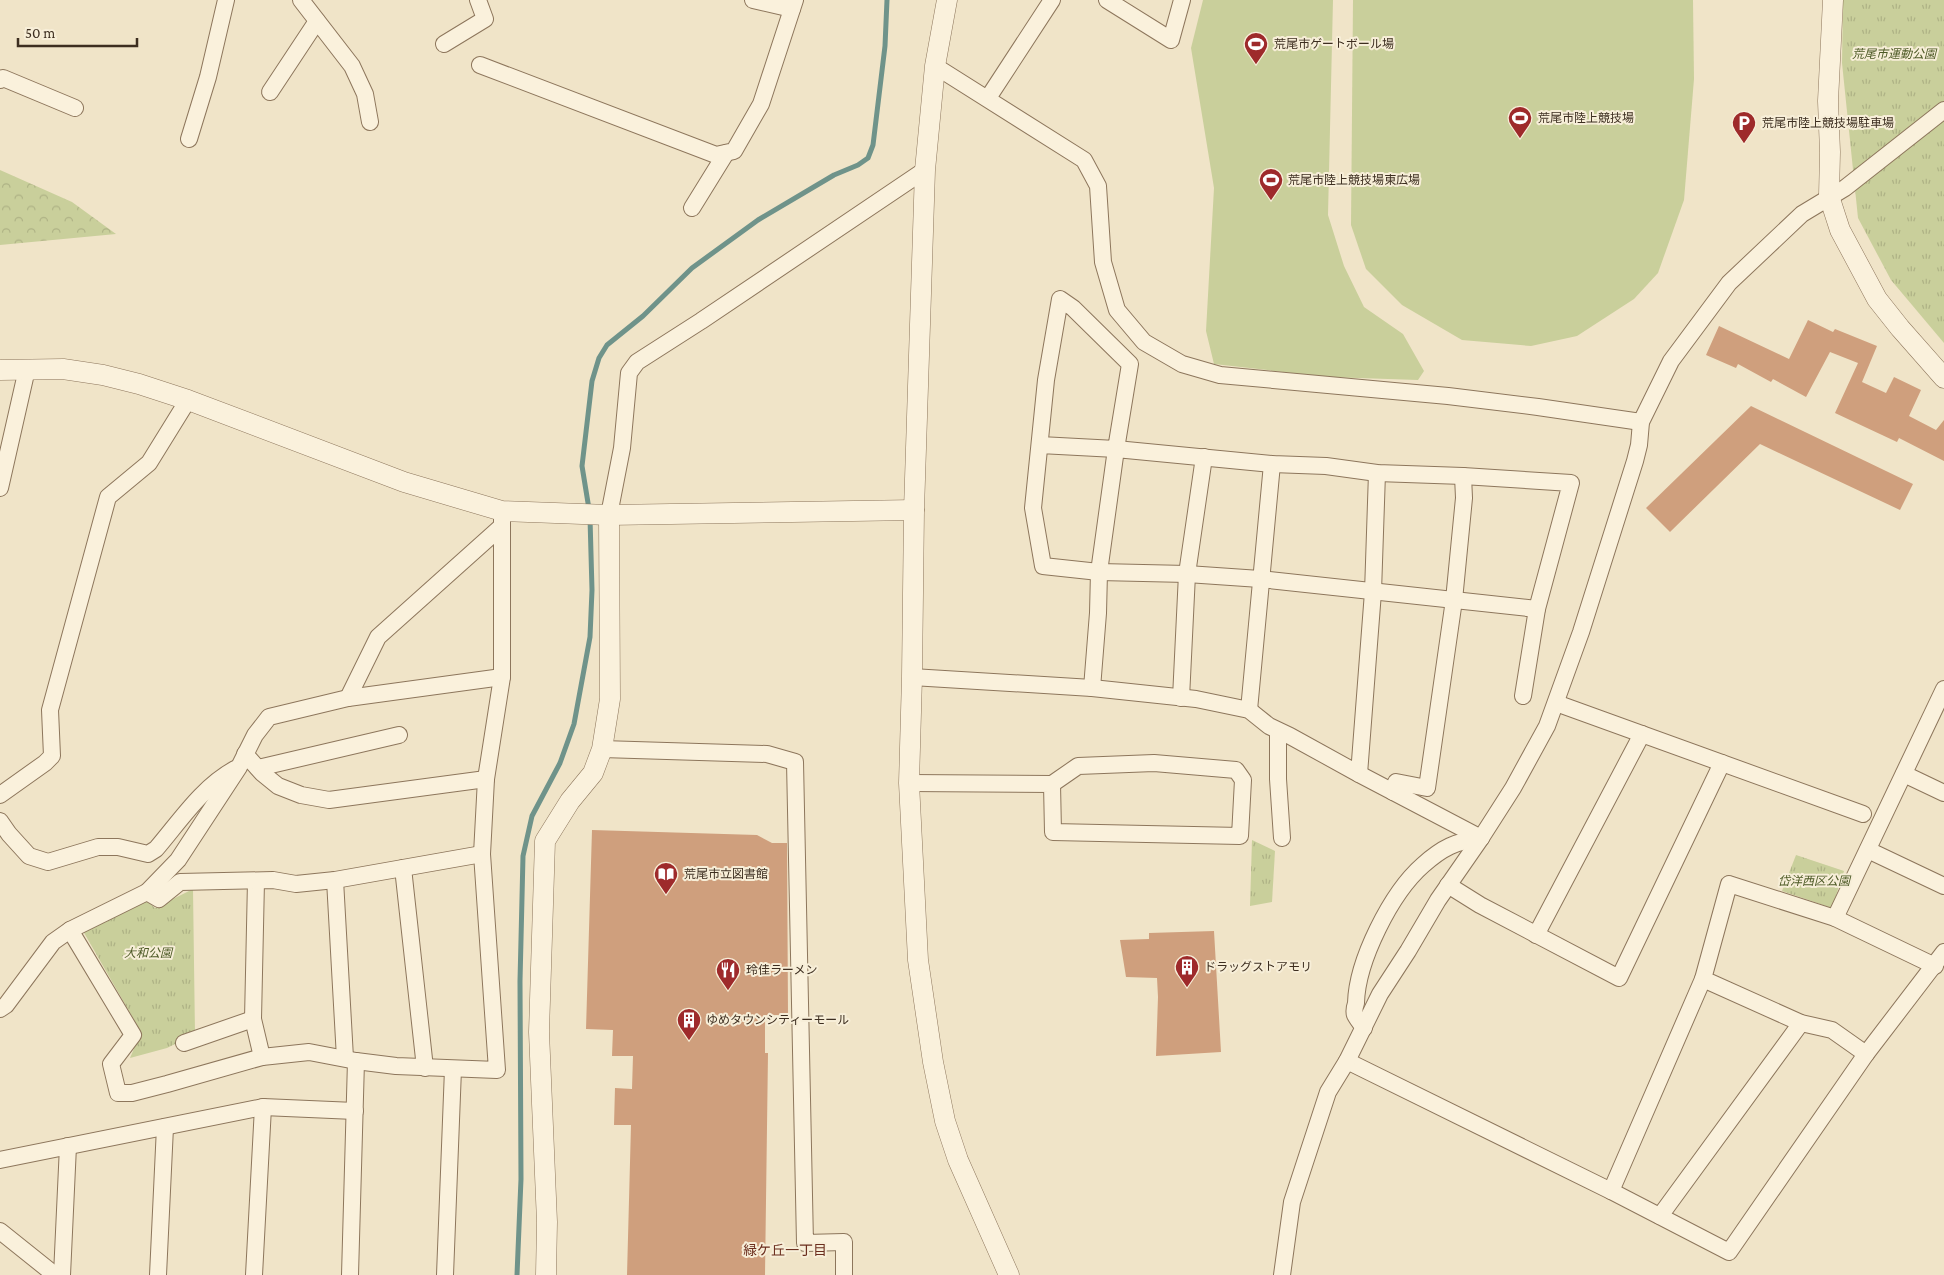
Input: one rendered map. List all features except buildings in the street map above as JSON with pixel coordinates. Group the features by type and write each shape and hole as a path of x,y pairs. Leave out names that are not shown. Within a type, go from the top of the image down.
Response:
{"street":[{"path":"189,139 208,77 226,0"},
{"path":"301,0 352,66 365,94 370,122"},
{"path":"444,44 485,19 478,0"},
{"path":"480,65 716,155 726,153 734,151 761,104 793,5 753,0"},
{"path":"947,0 936,66 924,170 914,510 909,783 918,960 933,1062 945,1121 958,1160 1009,1275"},
{"path":"988,98 1052,0"},
{"path":"1107,0 1171,40 1182,0"},
{"path":"1832,0 1828,101 1829,196 1840,230 1877,299 1944,378"},
{"path":"270,92 317,21"},
{"path":"936,66 1084,160 1098,186 1103,262 1117,310 1144,342 1182,364 1220,375 1458,397 1641,422"},
{"path":"0,80 3,78 75,108"},
{"path":"1282,1275 1292,1202 1328,1092 1347,1062 1380,994 1448,885 1513,788 1547,726 1581,632 1640,445 1641,422 1671,361 1729,283 1802,214 1845,188 1944,110"},
{"path":"692,208 726,153"},
{"path":"546,1275 547,1222 538,1032 544,841 570,801 593,773 602,749 610,700 606,514 622,448 629,373 637,362 701,321 924,170"},
{"path":"1092,688 1099,572 1130,364 1073,308 1060,299 1046,380 1033,508 1043,566 1099,572 1187,574 1260,579 1537,609"},
{"path":"0,488 27,369"},
{"path":"0,370 63,369 102,375 188,400 502,518 543,512 606,514 914,510"},
{"path":"0,795 52,756 50,710 108,497 149,463 188,400"},
{"path":"1040,444 1116,449 1272,464 1326,466 1377,473 1571,483 1537,609 1523,696"},
{"path":"1181,698 1187,574 1204,457"},
{"path":"1249,710 1272,464"},
{"path":"1359,774 1373,592 1377,473"},
{"path":"1393,792 1396,782 1427,788 1454,600 1464,498 1464,476"},
{"path":"70,930 134,1034 111,1064 118,1093 132,1093 262,1057 309,1052 351,1060 425,1068 496,1070 482,854 486,779 502,677 502,518"},
{"path":"348,698 378,637 502,518"},
{"path":"0,1010 6,1005 53,942 70,930 147,892 178,860 242,761 255,735 269,717 348,698 502,677"},
{"path":"912,677 1092,688 1196,699 1249,710 1278,731 1481,838"},
{"path":"1835,918 1943,695"},
{"path":"1556,702 1863,814"},
{"path":"1278,731 1278,778 1282,838"},
{"path":"1536,935 1642,734"},
{"path":"258,768 399,735"},
{"path":"602,749 767,754 795,762 805,1243 844,1242 844,1275"},
{"path":"242,761 258,768 278,786 301,795 328,800 486,779"},
{"path":"0,821 29,856 48,862 98,847 118,847 148,854 156,849 209,787 242,761"},
{"path":"909,783 1052,784 1078,766 1154,763 1236,770 1243,780 1240,836 1053,832 1052,784"},
{"path":"1448,885 1480,905 1619,978 1722,763"},
{"path":"1904,774 1944,793"},
{"path":"1364,1028 1355,1014 1356,988 1385,914 1422,865 1460,841 1481,838"},
{"path":"1868,850 1944,886"},
{"path":"147,892 159,898 180,882 273,880 296,884 335,880 482,854"},
{"path":"404,868 425,1068"},
{"path":"335,880 355,1110 350,1275"},
{"path":"256,881 253,1020 262,1057"},
{"path":"1347,1062 1612,1191 1729,1252 1866,1054 1939,959 1835,918 1729,884 1703,979 1612,1191"},
{"path":"1703,979 1801,1023 1832,1030 1866,1054"},
{"path":"184,1043 253,1020"},
{"path":"1660,1216 1801,1023"},
{"path":"445,1275 453,1070"},
{"path":"0,1160 263,1107 355,1110"},
{"path":"254,1275 263,1107"},
{"path":"158,1275 165,1127"},
{"path":"62,1275 68,1146"},
{"path":"0,1231 55,1275"}],"green space":[{"name":"荒尾市陸上競技場東広場","path":"1203,0 1333,0 1328,215 1344,266 1364,307 1403,334 1424,371 1418,380 1328,377 1214,364 1206,331 1214,188 1191,48"},
{"name":"荒尾市陸上競技場","path":"1353,0 1693,0 1694,79 1684,200 1658,273 1634,299 1577,336 1531,346 1462,340 1402,305 1366,269 1351,225"},
{"name":"荒尾市運動公園","path":"1843,0 1944,0 1944,343 1891,280 1858,218 1842,63"},
{"path":"0,170 72,202 116,234 0,245"},
{"path":"1252,840 1275,851 1272,902 1250,906"},
{"name":"岱洋西区公園","path":"1796,855 1844,871 1832,908 1782,891"},
{"name":"大和公園","path":"193,889 195,1034 167,1048 130,1058 141,1032 83,931 144,898 155,908"}],"waterway":[{"path":"589,509 582,466 592,381 599,358 607,345 643,316 692,268 758,220 834,175 858,165 868,158 873,145 885,46 887,0"},
{"path":"517,1275 521,1179 520,981 523,856 532,816 560,763 574,724 590,637 592,590 590,518"}],"place":[{"name":"荒尾市ゲートボール場","path":"1256,65"},
{"name":"荒尾市陸上競技場","path":"1520,139"},
{"name":"荒尾市陸上競技場駐車場","path":"1744,144"},
{"name":"荒尾市陸上競技場東広場","path":"1271,201"},
{"name":"荒尾市立図書館","path":"666,895"},
{"name":"ドラッグストアモリ","path":"1187,988"},
{"name":"玲佳ラーメン","path":"728,991"},
{"name":"ゆめタウンシティーモール","path":"689,1041"}],"district":[{"name":"緑ケ丘一丁目","path":"785,1250"}]}
